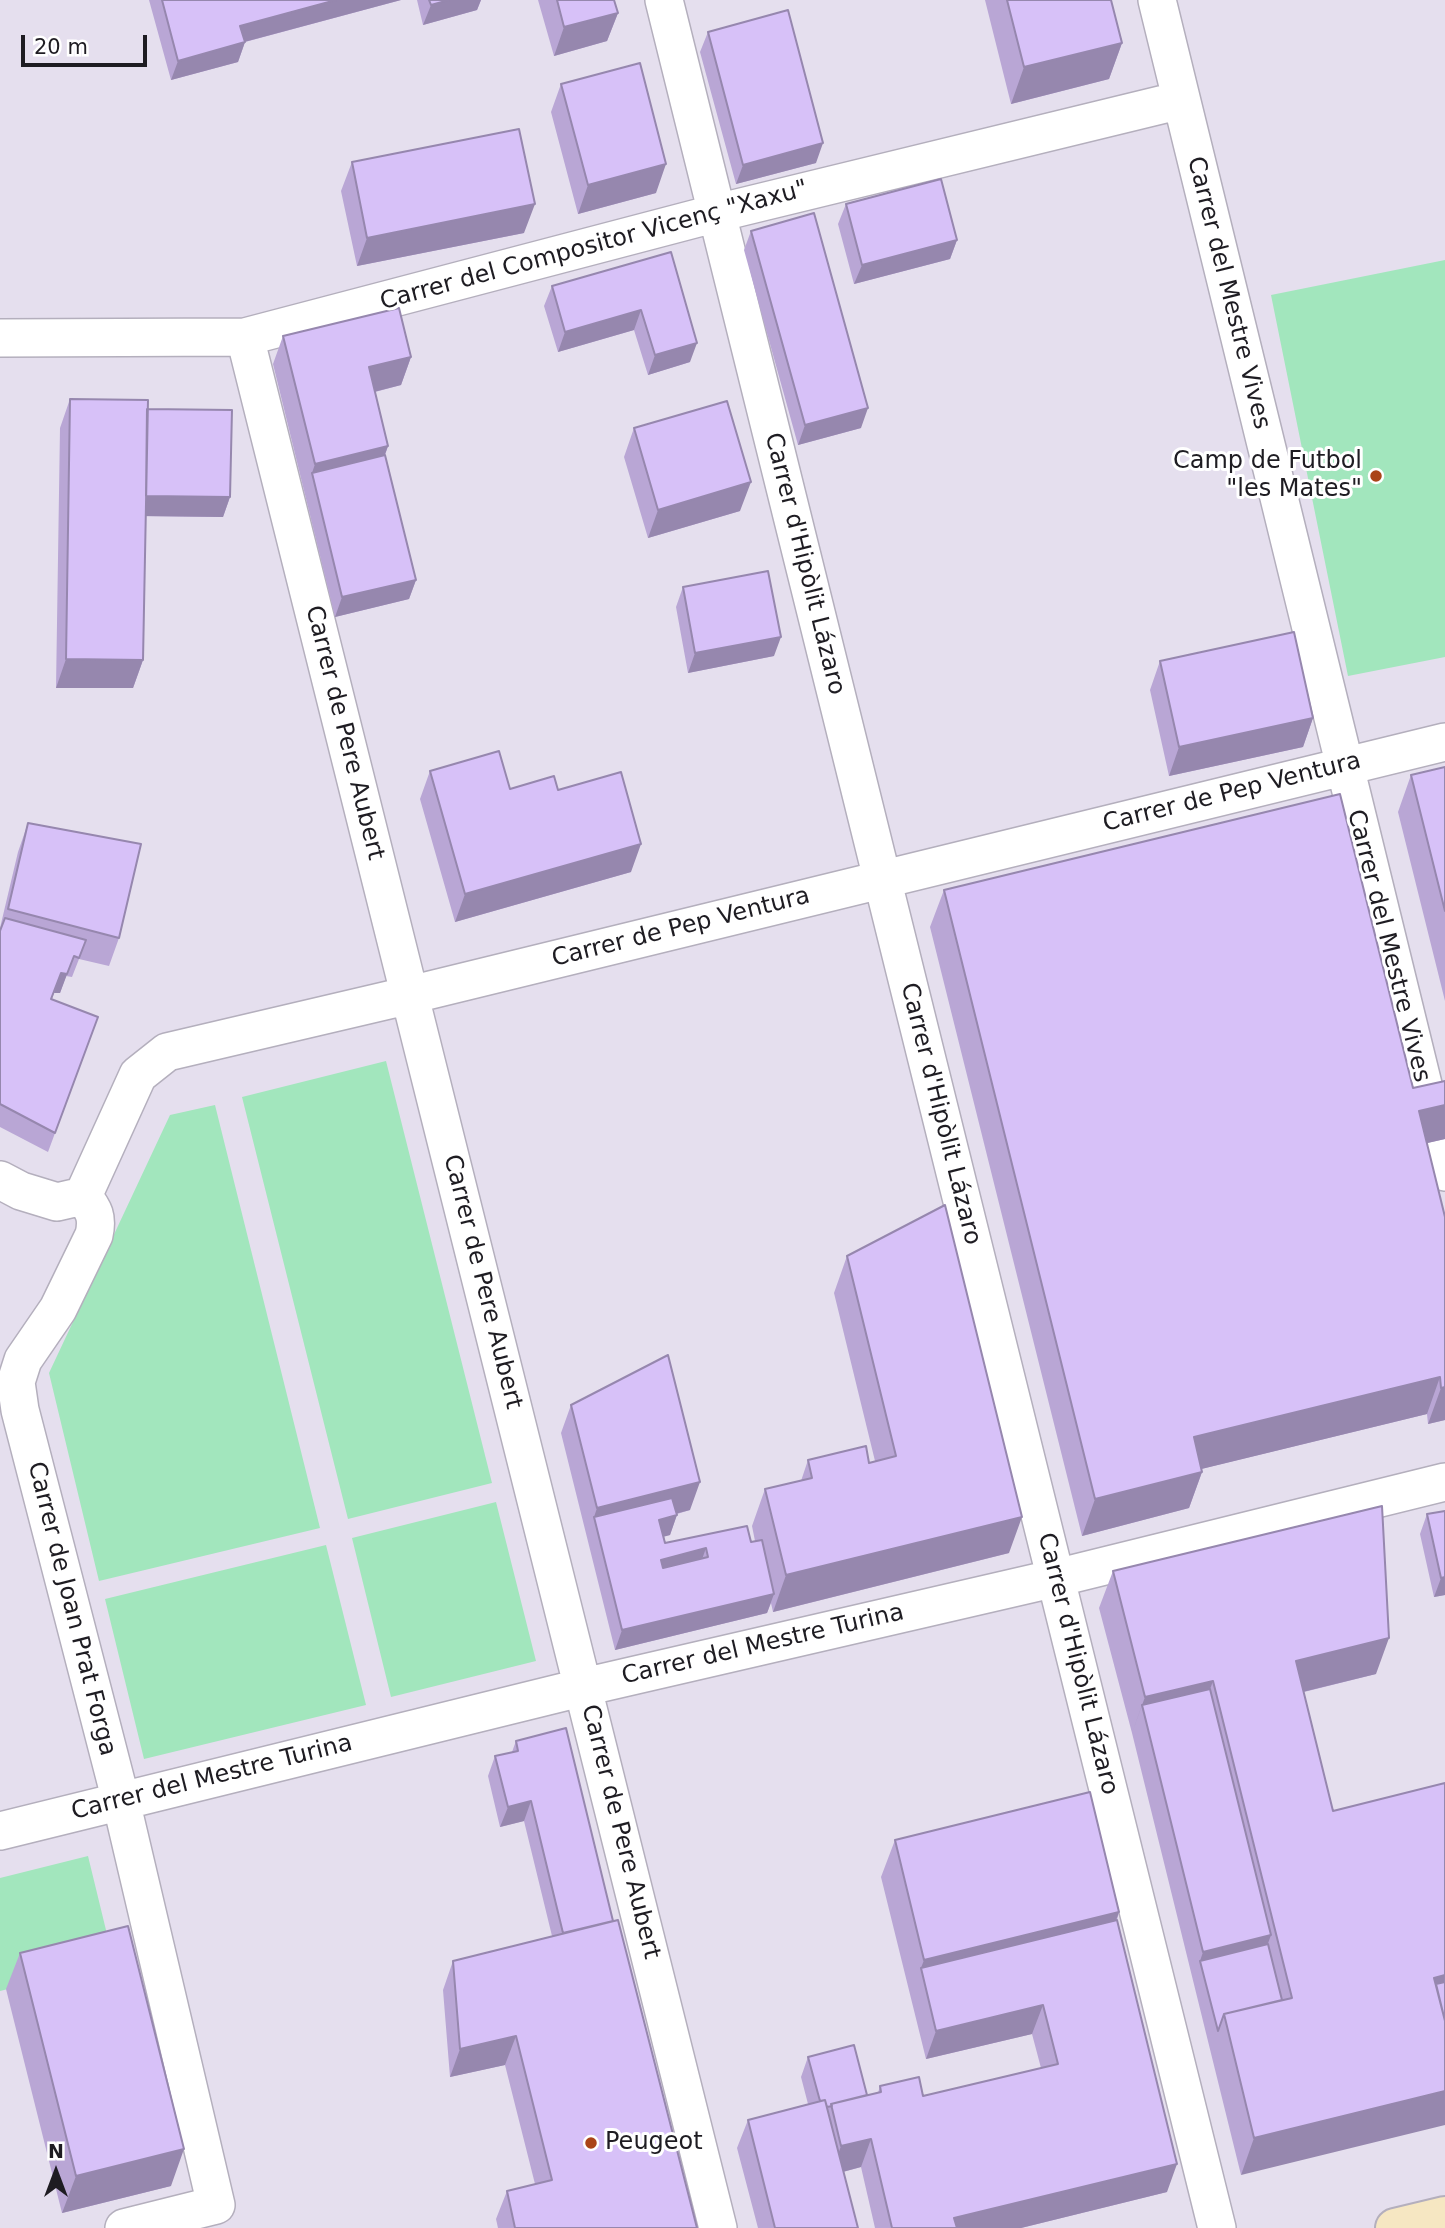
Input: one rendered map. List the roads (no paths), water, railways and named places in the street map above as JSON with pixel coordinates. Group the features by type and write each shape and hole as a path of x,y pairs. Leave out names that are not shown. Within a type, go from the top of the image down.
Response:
{"street":[{"name":"Carrer d'Hipòlit Lázaro","path":"664,0 1217,2228"},
{"name":"Carrer del Mestre Vives","path":"1157,0 1438,1143"},
{"name":"Carrer del Compositor Vicenç \"Xaxu\"","path":"0,338 245,337 717,213 1181,100"},
{"name":"Carrer de Pere Aubert","path":"245,337 718,2228"},
{"name":"Carrer de Pep Ventura","path":"83,1196 138,1075 167,1052 1445,742"},
{"path":"0,1180 21,1191 57,1202 83,1196"},
{"name":"Carrer de Joan Prat Forga","path":"83,1196 96,1212 94,1235 58,1309 23,1360 16,1382 20,1410 121,1801 216,2205 124,2228"},
{"name":"Carrer del Mestre Turina","path":"0,1831 584,1687 1056,1578 1445,1482"},
{"path":"1395,2228 1445,2216"}],"place":[{"name":"Camp de Futbol \"les Mates\"","path":"1376,476"},
{"name":"Peugeot","path":"591,2143"}]}
